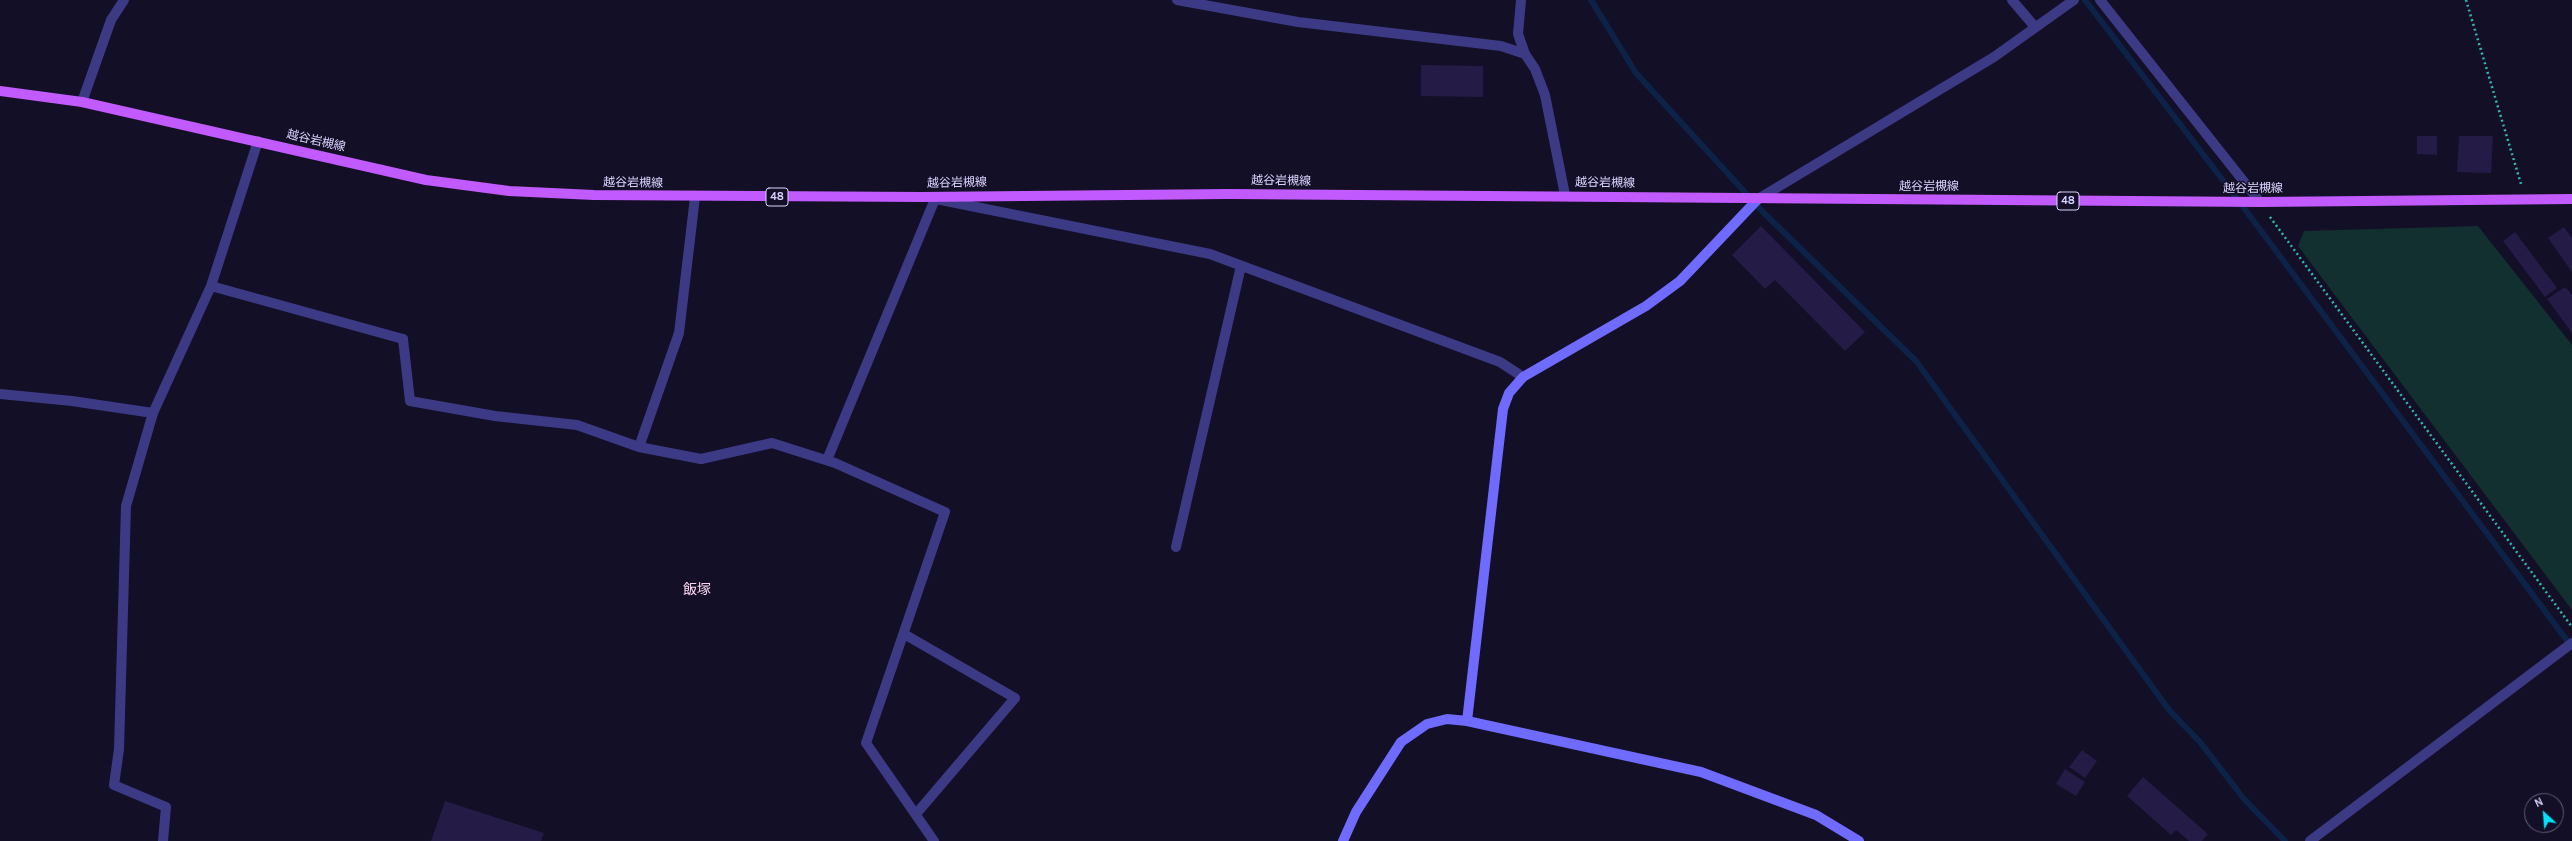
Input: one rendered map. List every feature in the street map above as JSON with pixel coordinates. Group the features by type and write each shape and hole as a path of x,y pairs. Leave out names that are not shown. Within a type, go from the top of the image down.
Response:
{"main road":[{"name":"越谷岩槻線","path":"0,91 82,102 426,180 509,191 695,197 1221,194 1565,195 1758,199 2260,202 2572,199"}],"street":[{"path":"82,102 111,20 124,0"},
{"path":"1177,0 1298,22 1501,46 1525,54"},
{"path":"1521,0 1518,34 1525,54 1535,68 1545,95 1565,195"},
{"path":"2012,0 2036,27"},
{"path":"1468,721 1503,409 1509,393 1523,377 1646,306 1680,281 1758,199 1994,57 2074,0"},
{"path":"2100,0 2260,202"},
{"path":"163,841 166,807 114,785 119,749 126,506 152,412 211,286 258,141"},
{"path":"922,196 1210,254 1500,362 1523,377"},
{"path":"639,447 679,333 695,197"},
{"path":"827,460 935,199"},
{"path":"1176,547 1241,266"},
{"path":"211,286 403,339 410,401 495,416 577,425 639,447 701,460 772,443 827,460 945,512 866,743 934,841"},
{"path":"0,394 72,401 152,412"},
{"path":"904,634 1015,698 916,814"},
{"path":"2310,841 2572,643"},
{"path":"1343,841 1356,812 1401,742 1427,724 1447,719 1468,721 1702,772 1816,815 1859,841"}],"path":[{"path":"2466,0 2526,200"},
{"path":"2260,202 2300,260 2572,627"}],"green space":[{"path":"2478,226 2572,345 2572,610 2298,246 2304,231"}],"building":[{"path":"1421,65 1483,66 1483,97 1421,96"},
{"path":"2417,136 2437,136 2437,155 2417,154"},
{"path":"2459,136 2493,136 2491,173 2457,172"},
{"path":"1761,226 1865,332 1845,351 1775,280 1765,289 1732,255"},
{"path":"2564,227 2572,238 2572,272 2548,238"},
{"path":"2515,232 2557,288 2545,297 2503,241"},
{"path":"2565,287 2572,295 2572,333 2547,299"},
{"path":"2082,750 2097,761 2085,778 2069,767"},
{"path":"2065,769 2085,782 2076,796 2056,784"},
{"path":"2143,777 2208,834 2202,841 2189,841 2176,830 2171,835 2127,796"},
{"path":"445,801 544,833 541,841 431,841"}],"waterway":[{"path":"1591,0 1636,73 1763,212 1916,361 2169,710 2200,742 2244,799 2285,841"},
{"path":"2085,0 2235,196 2571,646"}],"district":[{"name":"飯塚","path":"697,590"}]}
